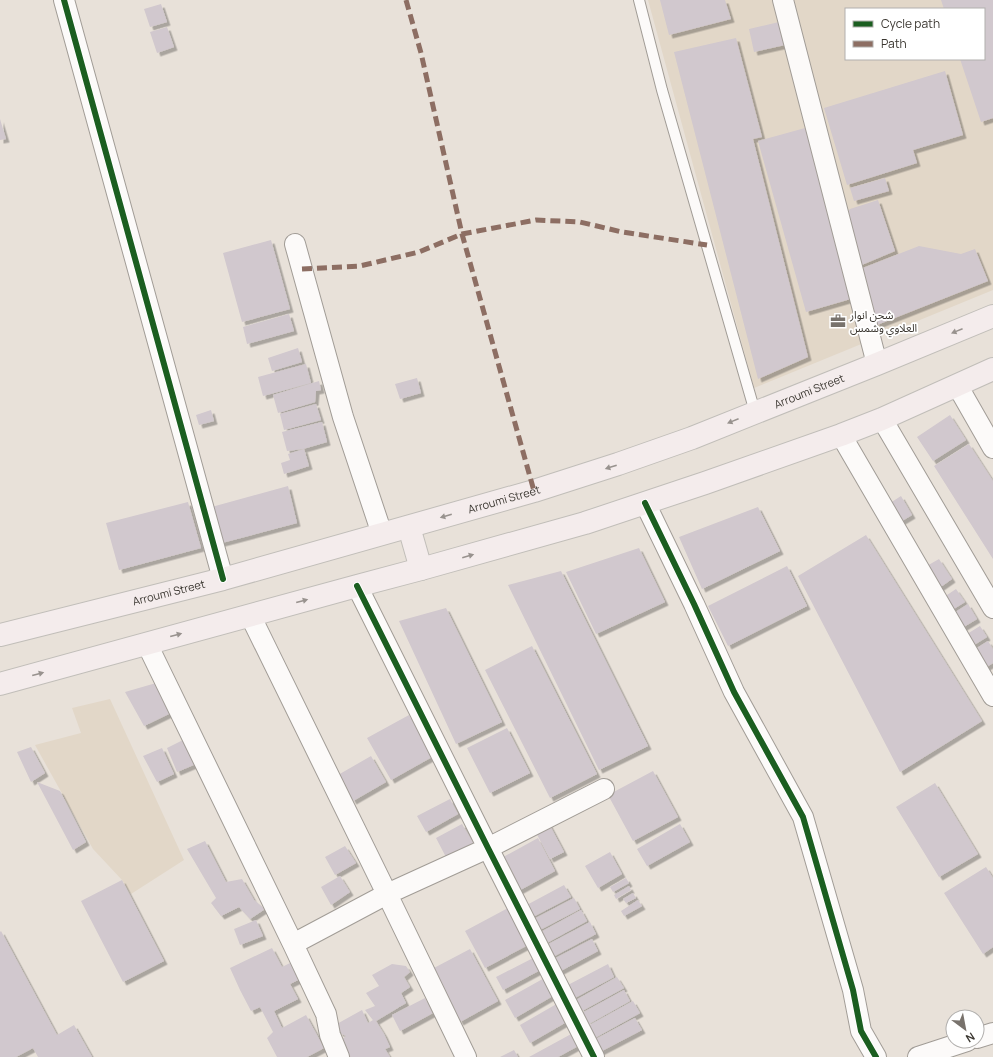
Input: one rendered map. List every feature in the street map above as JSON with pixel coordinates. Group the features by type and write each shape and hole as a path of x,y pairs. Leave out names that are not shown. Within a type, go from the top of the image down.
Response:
{"main road":[{"name":"Arroumi Street","path":"0,635 223,579 534,492 692,438 993,316"},
{"path":"0,684 585,523 842,435 882,419 993,369"},
{"path":"409,527 421,569"}],"street":[{"path":"64,0 223,579"},
{"path":"783,0 877,364"},
{"path":"295,244 343,417 382,534"},
{"path":"957,385 993,448"},
{"path":"882,419 993,608"},
{"path":"842,435 993,696"},
{"path":"645,503 694,604 734,692 803,817 853,990 861,1032 876,1057"},
{"path":"357,586 594,1057"},
{"path":"250,615 466,1057"},
{"path":"147,644 326,1014 330,1035 339,1057"},
{"path":"293,944 387,894 488,848 604,789"},
{"path":"918,1057 945,1048"}],"lane":[{"path":"639,0 662,90 755,412"}],"shaded area":[{"path":"648,0 993,0 993,290 754,388"},
{"path":"110,699 184,860 131,894 122,880 93,849 35,745 81,733 72,708"}],"building":[{"path":"660,0 725,0 731,19 669,35"},
{"path":"941,0 993,0 993,118 981,122 960,60 985,60 985,8 944,8"},
{"path":"161,4 167,22 150,27 144,9"},
{"path":"779,22 785,45 754,52 749,29"},
{"path":"167,27 174,47 157,53 150,32"},
{"path":"736,38 762,137 753,139 808,357 758,379 674,52"},
{"path":"945,71 963,135 913,150 917,163 847,185 824,108"},
{"path":"0,119 6,139 0,140"},
{"path":"805,128 854,298 806,312 758,141"},
{"path":"885,178 889,191 854,201 850,188"},
{"path":"878,200 895,251 857,267 844,216 850,209"},
{"path":"271,240 290,309 242,322 223,253"},
{"path":"919,246 961,254 975,249 988,281 877,325 855,271"},
{"path":"289,314 294,331 247,344 243,327"},
{"path":"298,348 302,362 272,371 268,358"},
{"path":"306,364 311,383 263,396 258,377"},
{"path":"417,378 421,393 400,399 395,384"},
{"path":"319,381 321,390 316,391 315,402 278,413 273,395"},
{"path":"316,404 321,420 284,430 280,414"},
{"path":"211,410 214,421 199,425 196,415"},
{"path":"950,415 966,440 933,461 917,437"},
{"path":"322,422 327,442 303,449 287,451 282,432"},
{"path":"969,444 993,481 993,559 934,466"},
{"path":"304,449 309,466 284,474 281,463 290,460 288,454"},
{"path":"288,486 297,523 218,544 208,508"},
{"path":"901,496 912,515 887,530 876,512"},
{"path":"188,502 201,548 119,570 106,523"},
{"path":"758,507 780,551 702,589 679,537"},
{"path":"866,535 982,721 900,772 798,576"},
{"path":"639,548 665,602 596,634 566,572"},
{"path":"939,559 952,579 935,591 925,567"},
{"path":"787,566 807,606 728,646 708,606"},
{"path":"561,571 648,746 599,770 508,585"},
{"path":"956,589 965,602 952,610 944,597"},
{"path":"968,604 977,619 952,634 943,620"},
{"path":"446,608 502,722 456,744 399,621"},
{"path":"980,626 987,637 966,650 959,639"},
{"path":"988,641 993,649 993,663 977,673 966,655"},
{"path":"532,646 597,774 550,798 485,670"},
{"path":"163,681 177,710 144,726 125,692"},
{"path":"409,715 432,757 391,780 367,738"},
{"path":"507,728 530,773 490,793 467,748"},
{"path":"191,736 203,761 177,772 167,748"},
{"path":"31,747 45,773 31,782 17,752"},
{"path":"162,748 174,774 157,782 143,756"},
{"path":"371,756 386,782 353,801 338,775"},
{"path":"653,771 678,817 633,841 608,795"},
{"path":"37,782 60,791 86,842 73,850"},
{"path":"935,783 978,854 939,877 896,807"},
{"path":"450,799 458,814 426,832 417,816"},
{"path":"548,822 564,852 550,859 534,829"},
{"path":"462,824 474,844 447,859 436,838"},
{"path":"680,824 690,842 647,866 637,849"},
{"path":"538,838 555,871 513,894 496,861"},
{"path":"205,841 226,882 242,879 254,900 265,909 250,919 239,907 221,916 211,903 216,898 187,849"},
{"path":"345,846 356,863 335,875 325,857"},
{"path":"610,852 622,874 598,888 585,866"},
{"path":"986,867 993,878 993,947 983,954 944,893"},
{"path":"340,876 350,892 331,905 321,887"},
{"path":"626,878 629,883 613,892 610,887"},
{"path":"122,880 164,961 123,982 81,901"},
{"path":"564,885 571,897 529,919 523,907"},
{"path":"629,886 631,890 616,899 614,895"},
{"path":"633,893 636,898 626,903 623,899"},
{"path":"574,898 580,909 538,931 532,920"},
{"path":"638,900 642,906 624,916 621,911"},
{"path":"508,908 528,945 485,968 465,931"},
{"path":"581,910 587,921 545,944 539,933"},
{"path":"256,920 263,936 240,945 234,929"},
{"path":"590,922 596,934 549,959 543,947"},
{"path":"1,931 57,1035 74,1025 92,1057 38,1057 33,1048 16,1057 0,1057"},
{"path":"592,939 598,951 555,974 548,962"},
{"path":"272,948 282,967 294,961 302,978 290,984 298,999 274,1011 282,1028 306,1015 324,1048 307,1057 277,1057 267,1038 273,1032 260,1007 251,1011 230,968"},
{"path":"470,949 498,1001 460,1022 432,969"},
{"path":"537,956 544,968 503,990 496,977"},
{"path":"392,964 406,966 410,972 404,977 410,987 401,993 406,1003 376,1021 390,1047 385,1049 390,1057 351,1057 348,1053 345,1055 339,1046 344,1043 341,1040 346,1036 340,1033 335,1025 362,1010 368,1023 373,1020 365,1010 375,1006 366,993 379,986 372,975"},
{"path":"608,964 614,977 573,999 566,986"},
{"path":"548,976 558,993 515,1018 505,1000"},
{"path":"617,977 624,988 582,1011 576,1000"},
{"path":"624,990 630,1001 589,1024 582,1013"},
{"path":"425,998 433,1013 400,1031 392,1015"},
{"path":"633,1001 640,1013 593,1039 586,1027"},
{"path":"560,1002 570,1020 530,1043 520,1025"},
{"path":"635,1018 642,1030 598,1053 592,1041"},
{"path":"573,1033 580,1045 558,1057 529,1057"},
{"path":"514,1050 518,1057 500,1057"}],"marked path":[{"path":"406,0 421,53 462,234 534,491"},
{"path":"302,269 360,266 419,252 462,234 536,220 580,222 622,232 707,245"}],"cycle path":[{"path":"64,0 223,579"},
{"path":"645,503 694,604 734,692 803,817 853,990 861,1031 876,1057"},
{"path":"357,586 594,1057"}],"place":[{"name":"شحن انوار العلاوي وشمس","path":"838,321"}]}
